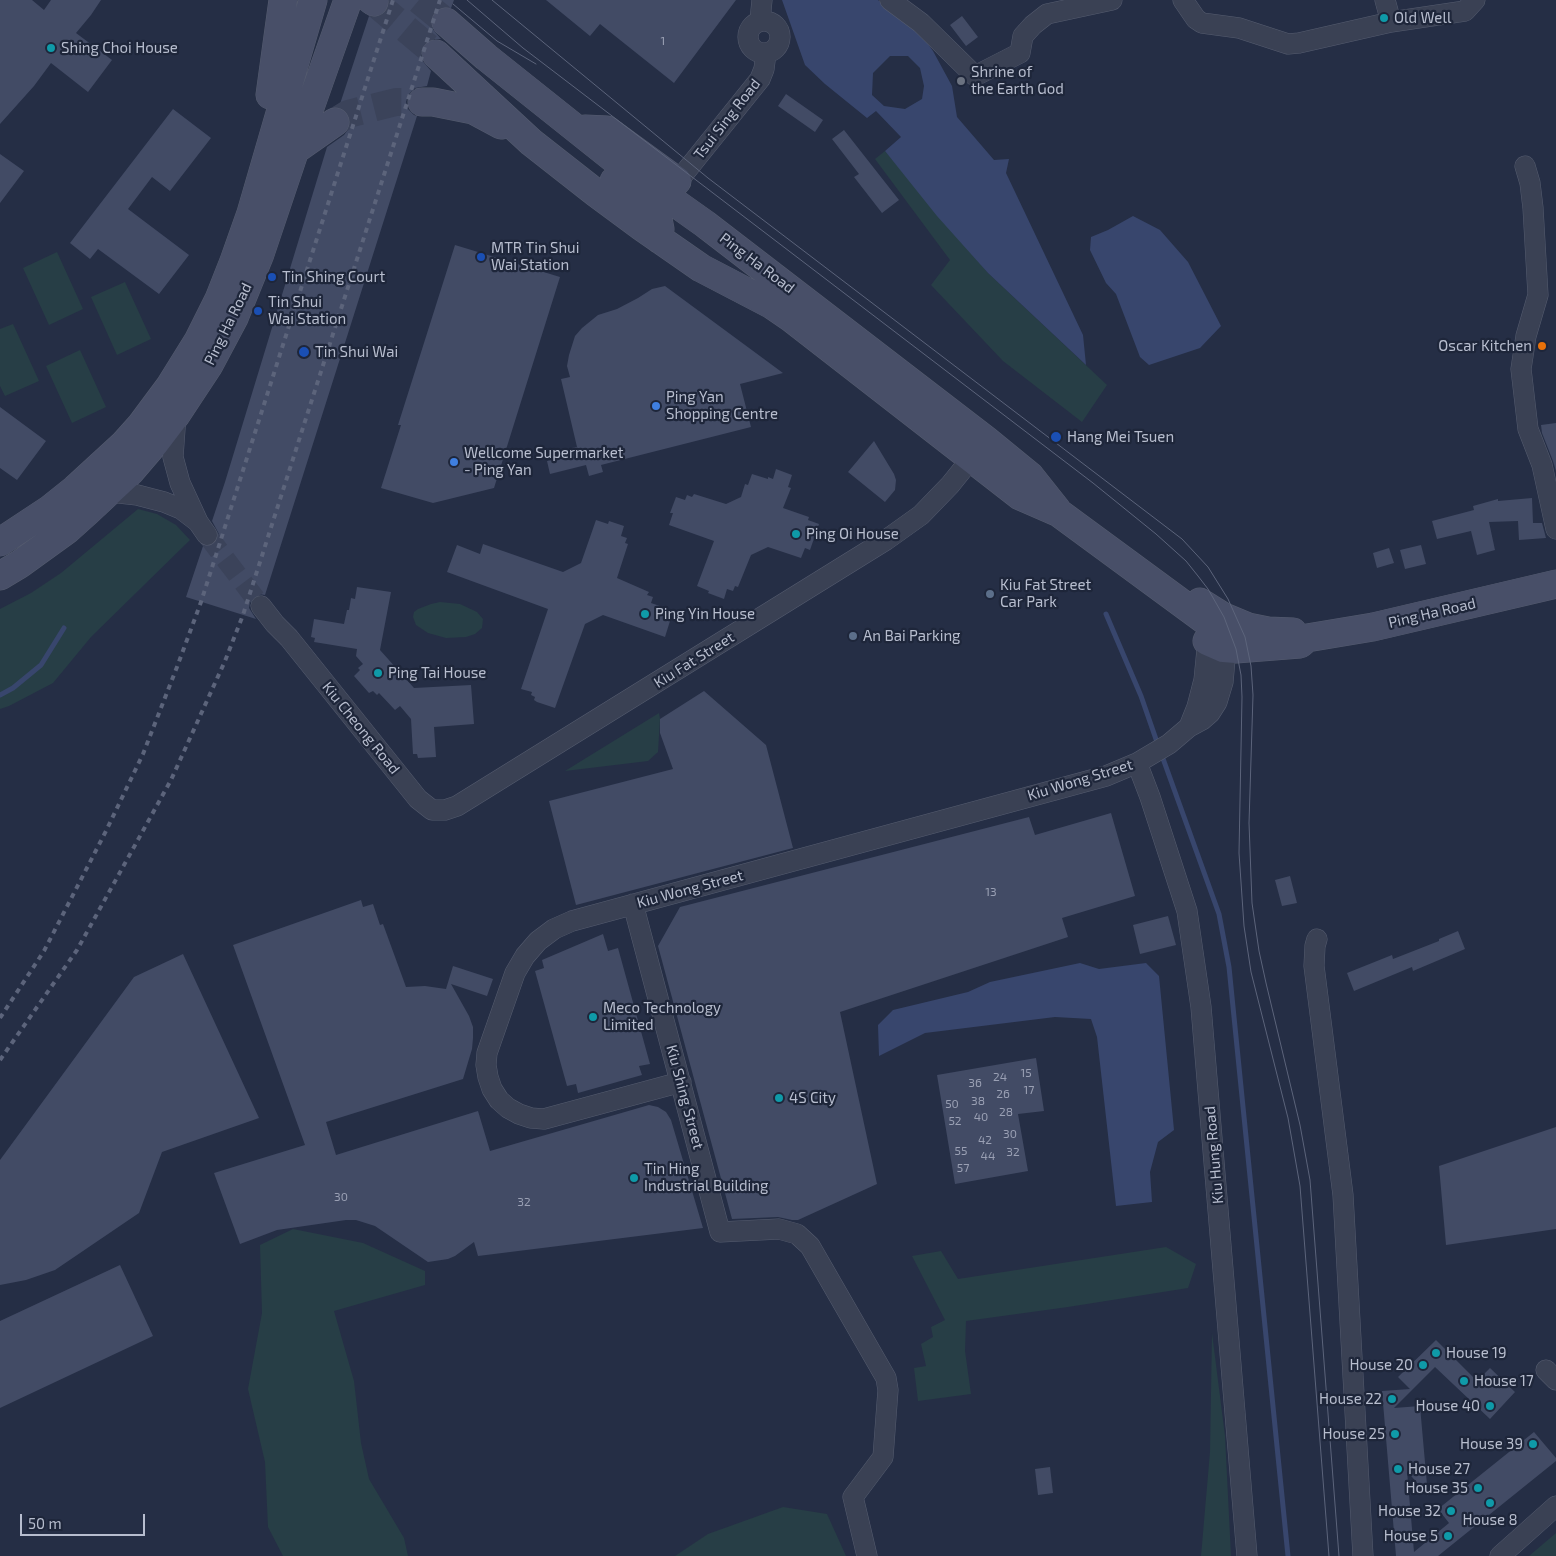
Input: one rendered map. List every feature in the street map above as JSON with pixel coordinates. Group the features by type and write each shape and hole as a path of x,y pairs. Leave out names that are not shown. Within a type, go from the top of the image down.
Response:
{"street":[{"path":"251,213 284,0"},
{"name":"Ping Ha Road","path":"0,542 50,509 94,473 124,444 156,405 184,364 208,322 234,261 251,213 313,0"},
{"name":"Tsui Sing Road","path":"662,211 760,79 764,69 766,53 774,50 779,45 781,37 779,29 774,24 760,21 762,0"},
{"path":"890,0 921,23 975,76 1020,53 1023,36 1046,14 1112,0"},
{"path":"1183,0 1196,19 1202,23 1239,28 1288,44 1391,22 1465,11 1476,0"},
{"path":"1385,0 1391,22"},
{"name":"Ping Ha Road","path":"0,576 54,540 110,492 154,444 209,365 234,318 260,254 295,150 364,1"},
{"name":"Ping Ha Road","path":"446,22 486,57 619,163 662,211 701,268 772,305 852,365 979,450 1030,476 1059,513 1138,572 1154,569 1214,631 1249,649 1300,644 1308,638 1373,627 1556,584"},
{"name":"Ping Ha Road","path":"436,54 531,142 662,211 979,450"},
{"path":"422,102 433,102 473,110 531,142"},
{"path":"295,150 334,122"},
{"path":"1525,166 1530,183 1533,208 1538,295 1526,336 1521,369 1528,429 1542,465 1556,529"},
{"path":"110,492 137,495 164,502 181,509 203,529 180,483 173,457 176,415"},
{"name":"Kiu Fat Street","path":"457,806 886,540 921,515 950,485 979,450"},
{"name":"Kiu Cheong Road","path":"262,606 418,799 432,810 445,810 457,806"},
{"name":"Ping Ha Road","path":"1214,631 1233,622 1268,631 1299,633 1308,638"},
{"name":"Kiu Wong Street","path":"681,1082 544,1119 525,1116 508,1108 499,1100 492,1089 488,1077 487,1053 514,973 538,941 554,929 572,921 1106,776 1141,761 1169,744 1210,713 1223,682 1224,671 1214,631"},
{"name":"Kiu Hung Road","path":"1141,761 1150,797 1187,911 1202,1007 1247,1556"},
{"name":"Kiu Shing Street","path":"633,904 720,1232 779,1228 797,1234 810,1246 886,1378 888,1390 883,1457 853,1497 867,1556"},
{"path":"1317,939 1314,946 1314,966 1342,1195 1363,1556"},
{"path":"1500,1556 1556,1506"}],"shaded area":[{"path":"885,151 988,273 1107,385 1082,422 1003,361 931,285 950,260 875,159"},
{"path":"57,252 83,309 49,325 23,268"},
{"path":"125,282 151,339 117,355 91,297"},
{"path":"13,324 39,381 5,396 0,386 0,329"},
{"path":"80,350 106,407 72,423 46,366"},
{"path":"138,509 157,514 176,525 190,540 91,637 53,683 0,709 0,609 31,593 61,573"},
{"path":"440,602 460,604 477,612 483,619 482,628 475,634 466,637 446,638 428,633 416,625 413,617 414,612"},
{"path":"659,713 658,752 648,761 565,771"},
{"path":"293,1229 363,1243 425,1271 425,1285 334,1311 354,1381 361,1443 369,1479 404,1538 408,1556 283,1556 268,1527 265,1462 248,1389 262,1313 260,1245"},
{"path":"1166,1247 1196,1264 1188,1288 966,1321 965,1351 971,1394 918,1401 914,1368 926,1366 921,1344 933,1337 931,1327 945,1320 912,1256 941,1251 958,1279"},
{"path":"1212,1333 1225,1436 1231,1556 1201,1556 1210,1452"},
{"path":"783,1507 827,1514 846,1556 675,1556 708,1534"},
{"path":"1556,1533 1556,1556 1529,1556"}],"water":[{"path":"782,0 878,0 923,37 952,86 957,117 994,160 1009,159 1006,173 1083,335 1086,365 988,273 937,216 885,151 901,137 876,111 867,118 805,65","holes":["890,56 908,56 920,68 924,86 922,99 905,109 884,106 872,95 873,73"]},
{"path":"1133,216 1160,230 1188,262 1221,326 1200,348 1149,365 1140,357 1116,294 1106,283 1090,250 1091,237"},
{"path":"1080,963 1099,969 1146,963 1159,976 1174,1130 1158,1142 1150,1172 1152,1202 1116,1206 1097,1037 1091,1019 1055,1017 925,1033 879,1056 878,1025 893,1010 968,992 990,982"}],"building":[{"name":"Shing Choi House","path":"0,0 32,0 44,10 51,0 101,0 76,33 112,60 88,92 51,63 34,86 0,124"},
{"name":"Tin Shui Wai","path":"389,0 454,0 451,8 441,7 434,12 431,18 431,27 441,39 431,39 424,44 421,50 421,59 431,71 427,86 415,88 408,95 406,102 408,109 417,116 265,595 259,594 254,596 250,602 249,608 256,619 186,597 203,546 213,545 218,540 219,534 212,521 327,147 344,135 349,128 351,121 348,113 339,107 369,16 373,18 381,16 387,10"},
{"path":"546,0 736,0 674,83 600,24 590,36"},
{"path":"962,16 978,37 966,46 950,25"},
{"path":"786,94 823,120 815,132 778,106"},
{"path":"173,109 211,138 170,191 152,177 128,209 189,255 159,294 98,249 90,259 70,243"},
{"path":"844,130 899,200 882,213 854,177 859,174 832,139"},
{"path":"0,154 24,171 0,203"},
{"path":"455,245 560,277 494,488 433,503 381,488 401,425 398,425"},
{"name":"Ping Yan Shopping Centre","path":"665,286 783,373 740,384 751,427 601,465 603,472 589,476 586,465 550,474 547,461 560,458 558,451 577,447 561,379 570,377 567,366 575,336 598,315 617,309 652,289"},
{"path":"0,407 46,441 17,480 0,468"},
{"path":"1556,423 1556,471 1542,433 1541,425"},
{"path":"874,441 896,480 895,490 885,502 848,472"},
{"name":"Ping Oi House","path":"776,469 792,475 788,487 791,488 783,508 809,517 808,520 819,524 810,550 805,548 801,558 768,547 751,555 738,587 735,586 733,591 727,589 724,599 708,593 709,591 697,586 714,541 669,525 673,513 670,513 676,497 685,500 687,495 692,497 694,494 726,504 741,497 745,484 748,485 752,474 773,479"},
{"path":"1532,498 1533,523 1542,523 1546,538 1519,540 1518,521 1489,522 1495,550 1477,555 1471,531 1437,539 1432,521 1474,510 1473,506 1498,499 1498,501"},
{"name":"Ping Yin House","path":"596,520 608,524 609,521 624,526 621,536 627,538 625,543 628,544 617,578 649,592 647,595 653,597 651,603 660,606 663,614 668,616 666,620 670,621 665,637 603,615 585,624 555,708 537,702 534,700 535,697 531,695 532,692 521,689 548,609 447,572 457,545 480,554 483,544 563,572 581,563"},
{"path":"1421,545 1426,564 1405,569 1400,550"},
{"path":"1389,548 1394,563 1377,568 1373,553"},
{"name":"Ping Tai House","path":"357,587 391,592 380,650 414,688 471,685 474,724 434,727 436,757 418,758 417,754 413,754 411,719 400,706 395,710 379,693 377,695 373,691 369,693 354,676 360,670 358,668 363,664 356,656 357,649 314,642 315,638 311,637 314,619 344,624 351,598 355,599"},
{"path":"704,691 766,745 793,848 576,905 549,801 673,769 660,733 660,719"},
{"name":"4S City","path":"1111,813 1135,896 1062,918 1068,937 840,1012 877,1184 798,1220 778,1217 732,1219 658,946 680,907 1029,817 1035,835"},
{"path":"1290,876 1297,903 1282,906 1275,880"},
{"path":"361,900 363,907 373,904 380,925 383,924 406,987 425,986 446,989 453,966 493,979 487,996 451,984 473,1027 472,1049 463,1079 326,1122 336,1155 478,1111 490,1151 649,1105 658,1107 666,1112 671,1120 703,1228 478,1256 474,1242 455,1256 428,1262 375,1226 356,1220 277,1230 240,1244 214,1173 305,1145 233,945"},
{"path":"1168,916 1176,945 1140,954 1133,925"},
{"path":"1458,931 1465,949 1413,971 1412,967 1354,991 1347,973 1392,955 1393,959 1439,941 1439,939"},
{"name":"Meco Technology Limited","path":"603,934 608,951 618,948 650,1064 639,1066 642,1075 578,1093 576,1084 567,1086 535,971 544,968 542,960"},
{"path":"183,954 259,1118 162,1152 139,1213 55,1270 26,1280 0,1285 0,1160 134,977"},
{"path":"1036,1058 1044,1111 1018,1114 1028,1171 955,1184 937,1075"},
{"path":"1556,1127 1556,1229 1446,1245 1439,1166"},
{"path":"120,1265 153,1336 0,1408 0,1321"},
{"path":"1436,1340 1474,1378 1484,1374 1490,1368 1515,1392 1490,1419 1435,1367 1394,1408 1420,1406 1428,1496 1407,1471 1414,1552 1449,1523 1438,1509 1534,1432 1556,1458 1556,1461 1438,1556 1396,1556 1382,1391 1410,1389 1398,1377"},
{"path":"1050,1467 1053,1493 1038,1495 1035,1469"}],"waterway":[{"path":"1106,614 1141,696 1158,745"},
{"path":"0,695 13,688 41,665 64,628"},
{"path":"1161,753 1219,914 1229,967 1288,1556"}],"tunnel":[{"path":"419,0 446,22"},
{"path":"374,2 436,54"},
{"path":"335,122 348,114 396,102 422,102"},
{"path":"207,535 261,606"}],"tram line":[{"path":"467,0 523,48 1093,483 1156,534 1186,561 1208,589 1224,617 1236,649 1241,675 1239,853 1244,926 1251,972 1288,1118 1300,1186 1329,1556"},
{"path":"492,0 708,178 1182,539 1208,567 1228,599 1245,637 1251,666 1253,695 1249,823 1252,903 1259,951 1300,1125 1310,1180 1339,1556"},
{"path":"453,4 497,41 536,64"}],"railway":[{"path":"0,1018 44,951 106,831 143,754 177,667 201,602 393,0"},
{"path":"0,1060 77,950 171,780 225,661 243,615 440,0"}],"place":[{"name":"Old Well","path":"1384,18"},
{"name":"Shing Choi House","path":"51,48"},
{"name":"Shrine of the Earth God","path":"961,81"},
{"name":"MTR Tin Shui Wai Station","path":"481,257"},
{"name":"Tin Shing Court","path":"272,277"},
{"name":"Tin Shui Wai Station","path":"258,311"},
{"name":"Oscar Kitchen","path":"1542,346"},
{"name":"Tin Shui Wai","path":"304,352"},
{"name":"Ping Yan Shopping Centre","path":"656,406"},
{"name":"Hang Mei Tsuen","path":"1056,437"},
{"name":"Wellcome Supermarket - Ping Yan","path":"454,462"},
{"name":"Ping Oi House","path":"796,534"},
{"name":"Kiu Fat Street Car Park","path":"990,594"},
{"name":"Ping Yin House","path":"645,614"},
{"name":"An Bai Parking","path":"853,636"},
{"name":"Ping Tai House","path":"378,673"},
{"name":"Meco Technology Limited","path":"593,1017"},
{"name":"4S City","path":"779,1098"},
{"name":"Tin Hing Industrial Building","path":"634,1178"},
{"name":"House 19","path":"1436,1353"},
{"name":"House 20","path":"1423,1365"},
{"name":"House 17","path":"1464,1381"},
{"name":"House 22","path":"1392,1399"},
{"name":"House 40","path":"1490,1406"},
{"name":"House 25","path":"1395,1434"},
{"name":"House 39","path":"1533,1444"},
{"name":"House 27","path":"1398,1469"},
{"name":"House 35","path":"1478,1488"},
{"name":"House 8","path":"1490,1503"},
{"name":"House 32","path":"1451,1511"},
{"name":"House 5","path":"1448,1536"}]}
